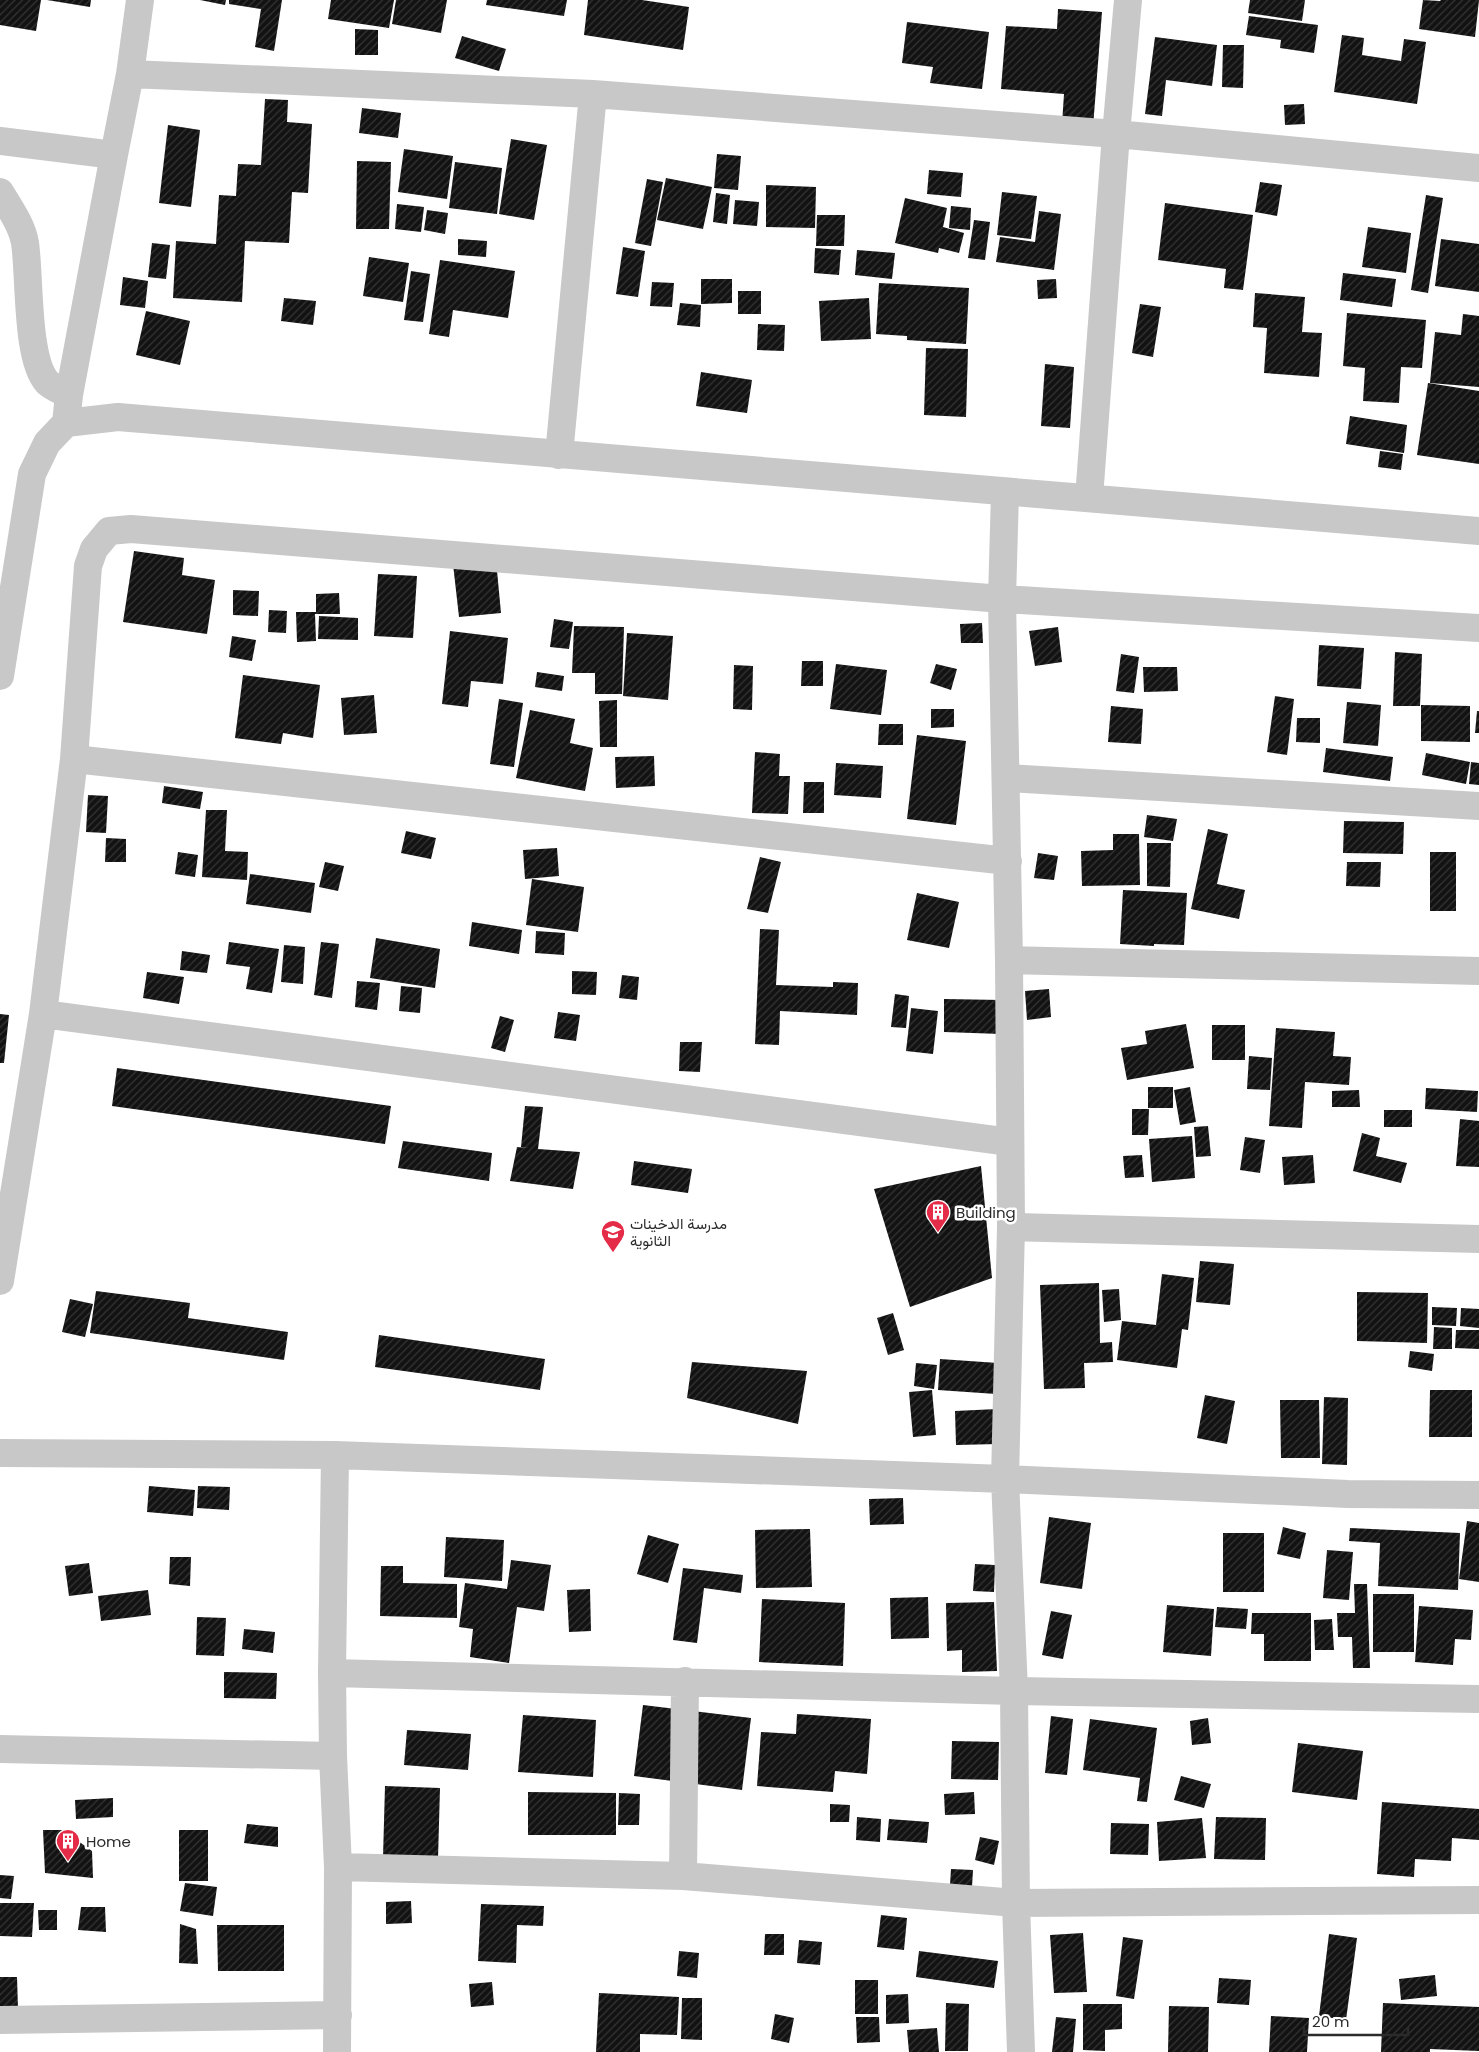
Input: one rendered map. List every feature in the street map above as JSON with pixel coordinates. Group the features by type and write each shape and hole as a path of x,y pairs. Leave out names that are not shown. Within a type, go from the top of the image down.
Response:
{"street":[{"path":"0,676 32,474 47,443 66,423 69,395 130,74 140,0"},
{"path":"1089,498 1116,134 1128,0"},
{"path":"130,74 593,94 1116,134 1479,168"},
{"path":"559,455 593,94"},
{"path":"0,141 114,155"},
{"path":"0,192 12,211 24,241 29,282 29,321 38,368 47,382 69,395"},
{"path":"66,423 118,417 1479,531"},
{"path":"1005,492 1002,599 1008,861 1011,1228 1005,1479 1014,1691 1016,1903 1021,2052"},
{"path":"0,1281 3,1232 43,1014 74,759 88,566 94,549 109,531 151,530 1002,599 1479,628"},
{"path":"74,759 1008,861"},
{"path":"1006,778 1479,806"},
{"path":"1009,960 1479,970"},
{"path":"43,1014 1010,1142"},
{"path":"1011,1228 1479,1239"},
{"path":"0,1453 335,1455 1005,1479 1348,1494 1479,1495"},
{"path":"335,1455 332,1673 333,1756 338,1867 337,2052"},
{"path":"332,1673 1014,1691 1479,1699"},
{"path":"683,1876 685,1681"},
{"path":"0,1749 333,1756"},
{"path":"338,1867 683,1876 1016,1903 1479,1900"},
{"path":"0,2020 338,2014"}],"building":[{"path":"0,0 41,0 36,31 0,25"},
{"path":"47,0 91,0 90,7"},
{"path":"200,0 226,0 225,5"},
{"path":"229,0 282,0 274,51 255,47 261,9 229,4"},
{"path":"331,0 394,0 389,28 328,19"},
{"path":"396,0 447,0 441,33 392,24"},
{"path":"487,0 567,0 564,16 486,5"},
{"path":"588,0 642,0 689,7 683,50 584,35"},
{"path":"1250,0 1305,0 1302,21 1248,13"},
{"path":"1423,0 1479,0 1475,37 1419,29"},
{"path":"1058,9 1102,12 1093,127 1062,124 1064,94 1001,89 1006,26 1057,29"},
{"path":"1249,16 1318,25 1314,53 1280,48 1281,40 1246,35"},
{"path":"907,22 989,32 982,89 930,83 933,67 902,63"},
{"path":"355,29 378,30 378,55 355,55"},
{"path":"1342,35 1364,38 1362,55 1401,61 1404,39 1426,42 1417,104 1334,92"},
{"path":"462,36 506,49 499,71 455,58"},
{"path":"1155,37 1217,45 1212,86 1166,80 1162,116 1145,114"},
{"path":"1223,45 1244,45 1243,88 1222,87"},
{"path":"265,99 288,100 287,122 312,124 308,193 292,192 289,243 245,241 242,302 173,298 176,241 216,244 219,195 236,196 238,164 261,165"},
{"path":"1304,104 1305,124 1285,125 1284,105"},
{"path":"362,108 401,113 398,138 359,133"},
{"path":"168,125 200,130 191,207 159,203"},
{"path":"511,139 547,145 534,220 499,214"},
{"path":"404,149 453,156 447,199 398,192"},
{"path":"717,154 741,156 738,190 714,188"},
{"path":"357,161 391,162 389,229 356,229"},
{"path":"455,162 502,168 497,214 449,208"},
{"path":"929,170 963,173 961,197 927,194"},
{"path":"666,178 712,187 703,229 657,220"},
{"path":"647,179 663,182 651,246 635,243"},
{"path":"1260,182 1282,185 1277,216 1255,212"},
{"path":"766,185 816,187 815,228 766,227"},
{"path":"1002,192 1037,196 1031,239 997,235"},
{"path":"716,193 730,195 727,224 713,222"},
{"path":"1426,195 1443,198 1428,293 1411,290"},
{"path":"905,198 947,208 943,227 964,233 959,253 939,248 938,253 895,243"},
{"path":"735,200 759,202 757,226 733,224"},
{"path":"1165,203 1253,215 1243,290 1224,288 1226,269 1158,260"},
{"path":"397,204 424,207 421,232 395,229"},
{"path":"951,206 971,208 970,230 949,228"},
{"path":"427,210 448,213 445,234 424,230"},
{"path":"1039,211 1061,214 1054,270 996,262 1000,237 1035,242"},
{"path":"817,215 845,215 844,246 816,246"},
{"path":"974,220 990,222 985,260 968,258"},
{"path":"1368,227 1411,233 1406,273 1362,267"},
{"path":"458,239 487,241 486,257 458,255"},
{"path":"1441,239 1479,244 1479,292 1435,286"},
{"path":"152,243 170,245 166,279 148,277"},
{"path":"623,247 645,251 638,297 616,294"},
{"path":"815,248 841,250 839,275 814,273"},
{"path":"857,250 895,253 892,279 855,275"},
{"path":"369,257 409,263 403,302 363,296"},
{"path":"440,260 515,271 508,318 453,310 449,337 429,334"},
{"path":"411,271 430,274 423,322 404,320"},
{"path":"1343,273 1396,279 1392,307 1340,300"},
{"path":"123,277 148,281 145,308 120,305"},
{"path":"701,279 732,279 732,303 701,304"},
{"path":"1056,279 1057,298 1038,299 1037,280"},
{"path":"652,282 674,283 672,307 650,306"},
{"path":"879,283 969,288 966,344 907,340 907,336 876,334"},
{"path":"738,291 761,291 761,314 738,314"},
{"path":"1255,293 1305,297 1302,332 1322,333 1319,377 1264,373 1267,328 1253,327"},
{"path":"284,298 316,301 313,325 281,321"},
{"path":"869,298 871,339 821,341 819,301"},
{"path":"680,303 701,305 700,327 677,325"},
{"path":"1140,304 1161,307 1153,357 1132,353"},
{"path":"146,311 190,321 180,365 136,355"},
{"path":"1347,313 1426,320 1422,368 1401,367 1399,403 1363,401 1365,368 1343,366"},
{"path":"1463,314 1479,316 1479,387 1430,383 1435,332 1461,335"},
{"path":"758,324 785,325 784,351 757,350"},
{"path":"926,348 968,349 966,417 924,415"},
{"path":"1045,364 1074,367 1070,428 1041,426"},
{"path":"701,372 752,380 747,413 696,406"},
{"path":"1428,383 1479,391 1479,464 1417,455"},
{"path":"1350,416 1407,425 1404,453 1346,444"},
{"path":"1380,451 1403,454 1401,470 1378,467"},
{"path":"134,551 184,558 182,575 215,580 207,634 123,622"},
{"path":"496,560 501,613 459,617 453,564"},
{"path":"378,574 417,576 413,638 374,636"},
{"path":"233,590 259,591 258,616 233,615"},
{"path":"339,593 340,614 315,614 316,641 297,642 296,612 316,612 316,594"},
{"path":"269,610 287,611 286,633 268,632"},
{"path":"319,616 358,618 358,640 318,639"},
{"path":"554,619 573,622 569,649 550,647"},
{"path":"982,623 983,643 961,643 960,624"},
{"path":"574,626 624,627 622,694 595,694 595,673 572,673"},
{"path":"1058,627 1062,662 1035,666 1029,631"},
{"path":"450,631 508,638 503,684 471,681 468,707 442,704"},
{"path":"627,633 673,636 668,700 623,696"},
{"path":"232,636 256,640 252,661 229,657"},
{"path":"1319,645 1364,648 1361,689 1317,686"},
{"path":"1395,652 1422,654 1420,706 1393,706"},
{"path":"1121,654 1139,657 1134,693 1116,691"},
{"path":"802,661 823,661 823,686 801,686"},
{"path":"836,664 887,670 881,715 830,709"},
{"path":"936,664 957,669 951,690 930,683"},
{"path":"734,665 753,666 752,710 733,709"},
{"path":"1143,667 1177,667 1178,691 1144,692"},
{"path":"537,672 564,676 562,691 535,687"},
{"path":"243,675 320,685 313,738 283,733 281,744 235,738"},
{"path":"374,695 377,733 344,735 341,698"},
{"path":"1275,696 1294,699 1287,755 1267,752"},
{"path":"499,699 523,703 514,767 490,764"},
{"path":"617,700 617,747 600,747 599,701"},
{"path":"1347,702 1381,705 1378,746 1343,743"},
{"path":"1421,705 1470,706 1470,742 1421,741"},
{"path":"1111,706 1143,709 1141,744 1108,742"},
{"path":"931,709 954,709 954,727 931,728"},
{"path":"530,710 575,719 570,743 593,748 585,791 516,778"},
{"path":"1477,711 1479,711 1479,733 1475,733"},
{"path":"1297,718 1320,718 1320,743 1296,742"},
{"path":"879,724 903,724 903,745 878,745"},
{"path":"917,735 966,741 956,825 907,819"},
{"path":"1326,748 1393,757 1390,781 1323,772"},
{"path":"755,752 780,754 779,776 790,776 788,814 752,813"},
{"path":"1426,753 1470,762 1466,784 1422,775"},
{"path":"654,756 655,786 616,788 615,757"},
{"path":"1471,762 1479,763 1479,785 1469,784"},
{"path":"836,763 883,766 881,798 834,795"},
{"path":"804,782 824,782 824,813 803,813"},
{"path":"164,786 203,792 200,809 162,803"},
{"path":"88,795 108,796 106,833 86,832"},
{"path":"206,810 227,810 225,851 248,852 247,880 202,877"},
{"path":"1147,815 1177,819 1173,841 1144,837"},
{"path":"1344,821 1404,822 1403,854 1343,853"},
{"path":"1208,829 1228,834 1217,884 1245,890 1239,919 1191,909"},
{"path":"406,831 436,838 431,859 401,853"},
{"path":"1113,834 1139,834 1140,885 1082,886 1081,851 1113,850"},
{"path":"106,838 126,839 126,862 105,862"},
{"path":"1147,843 1171,843 1170,887 1147,886"},
{"path":"557,848 559,876 525,879 523,850"},
{"path":"178,852 198,855 195,877 175,874"},
{"path":"1430,852 1456,852 1456,911 1430,911"},
{"path":"1038,853 1058,856 1054,880 1034,878"},
{"path":"760,857 781,862 768,913 747,909"},
{"path":"325,862 344,866 338,891 319,887"},
{"path":"1347,862 1381,862 1380,887 1346,886"},
{"path":"250,874 315,883 311,913 246,904"},
{"path":"532,879 584,887 578,932 526,925"},
{"path":"1123,890 1187,893 1184,945 1120,944"},
{"path":"917,893 959,902 949,948 907,940"},
{"path":"472,922 522,930 519,954 469,946"},
{"path":"760,929 779,930 776,985 833,987 833,982 858,983 857,1015 780,1011 779,1045 755,1044"},
{"path":"536,931 565,933 564,955 535,953"},
{"path":"376,938 440,949 435,988 370,978"},
{"path":"229,942 279,949 272,993 246,989 250,967 226,964"},
{"path":"321,942 339,944 332,998 314,995"},
{"path":"284,945 305,947 303,984 281,982"},
{"path":"182,951 210,955 207,973 180,970"},
{"path":"572,971 597,972 596,995 572,994"},
{"path":"147,972 184,977 179,1004 143,998"},
{"path":"622,975 639,977 637,1000 619,998"},
{"path":"357,981 380,983 377,1010 355,1007"},
{"path":"401,986 422,988 420,1013 399,1011"},
{"path":"1049,989 1051,1017 1027,1020 1025,991"},
{"path":"895,994 909,996 906,1028 891,1027"},
{"path":"944,999 1002,1000 1001,1034 944,1032"},
{"path":"911,1008 938,1011 933,1054 906,1051"},
{"path":"558,1012 580,1015 576,1041 554,1038"},
{"path":"0,1014 9,1015 4,1063 0,1063"},
{"path":"500,1016 514,1020 505,1052 491,1048"},
{"path":"1186,1024 1194,1068 1127,1080 1121,1048 1147,1044 1145,1031"},
{"path":"1212,1025 1245,1025 1245,1060 1212,1060"},
{"path":"1276,1028 1335,1032 1333,1056 1351,1057 1349,1085 1305,1082 1302,1128 1269,1126"},
{"path":"680,1042 702,1042 700,1072 679,1071"},
{"path":"1249,1056 1272,1058 1270,1090 1247,1089"},
{"path":"117,1068 391,1106 385,1144 112,1106"},
{"path":"1148,1087 1173,1087 1173,1108 1148,1108"},
{"path":"1190,1087 1196,1122 1180,1125 1174,1090"},
{"path":"1426,1088 1478,1091 1477,1112 1425,1109"},
{"path":"1359,1090 1360,1107 1332,1107 1332,1091"},
{"path":"525,1106 543,1107 538,1149 580,1152 573,1189 510,1181 517,1147 528,1148 521,1147"},
{"path":"1132,1109 1149,1109 1148,1135 1132,1135"},
{"path":"1384,1110 1412,1110 1412,1127 1384,1127"},
{"path":"1460,1119 1479,1121 1479,1167 1456,1166"},
{"path":"1208,1126 1211,1156 1196,1157 1194,1127"},
{"path":"1362,1133 1380,1138 1376,1156 1407,1163 1401,1183 1353,1171"},
{"path":"1192,1136 1195,1178 1152,1182 1149,1139"},
{"path":"1245,1137 1265,1140 1260,1173 1240,1170"},
{"path":"403,1141 492,1153 489,1181 398,1168"},
{"path":"1142,1155 1144,1177 1125,1178 1123,1156"},
{"path":"1313,1155 1315,1183 1284,1185 1282,1157"},
{"path":"634,1161 692,1169 688,1193 631,1185"},
{"name":"Building","path":"981,1166 992,1278 910,1307 874,1189"},
{"path":"1200,1261 1234,1264 1230,1305 1196,1302"},
{"path":"1162,1274 1194,1278 1188,1330 1182,1329 1177,1368 1117,1360 1122,1321 1156,1325"},
{"path":"1099,1283 1100,1343 1112,1342 1113,1362 1084,1363 1085,1388 1044,1389 1040,1285"},
{"path":"1119,1289 1121,1320 1104,1322 1102,1290"},
{"path":"96,1291 190,1303 188,1318 288,1332 284,1360 90,1333"},
{"path":"1357,1292 1428,1293 1427,1343 1357,1341"},
{"path":"70,1299 93,1304 85,1337 62,1332"},
{"path":"1432,1307 1457,1308 1456,1326 1432,1325"},
{"path":"1461,1308 1479,1309 1479,1328 1460,1326"},
{"path":"893,1313 904,1350 888,1355 877,1318"},
{"path":"1434,1327 1452,1328 1452,1349 1433,1349"},
{"path":"1456,1330 1479,1330 1479,1349 1455,1348"},
{"path":"379,1335 545,1359 540,1390 375,1367"},
{"path":"1410,1351 1434,1354 1432,1371 1408,1367"},
{"path":"940,1359 998,1363 996,1394 938,1390"},
{"path":"692,1362 807,1371 798,1424 687,1398"},
{"path":"916,1363 937,1365 934,1389 914,1386"},
{"path":"932,1390 936,1435 913,1437 909,1392"},
{"path":"1430,1390 1472,1390 1472,1437 1429,1437"},
{"path":"1205,1395 1235,1401 1227,1444 1197,1438"},
{"path":"1324,1397 1348,1398 1347,1465 1322,1464"},
{"path":"1280,1400 1319,1400 1320,1458 1281,1458"},
{"path":"997,1409 998,1444 956,1445 955,1411"},
{"path":"149,1486 195,1490 193,1516 147,1512"},
{"path":"198,1486 230,1487 229,1510 197,1508"},
{"path":"903,1498 904,1524 870,1525 869,1499"},
{"path":"1049,1517 1091,1523 1082,1589 1040,1583"},
{"path":"1467,1521 1479,1523 1479,1582 1459,1579"},
{"path":"1283,1527 1306,1533 1300,1559 1277,1554"},
{"path":"1350,1528 1460,1533 1458,1590 1378,1586 1380,1543 1349,1541"},
{"path":"810,1529 812,1587 756,1588 755,1530"},
{"path":"1223,1533 1264,1533 1264,1592 1223,1592"},
{"path":"648,1535 679,1544 668,1583 637,1574"},
{"path":"446,1537 504,1540 502,1581 444,1577"},
{"path":"1327,1550 1353,1552 1349,1600 1323,1598"},
{"path":"170,1557 191,1557 190,1586 169,1584"},
{"path":"511,1560 551,1565 544,1611 517,1607 509,1663 470,1657 473,1629 459,1627 465,1583 507,1589"},
{"path":"89,1563 93,1593 69,1596 65,1566"},
{"path":"975,1564 995,1565 994,1592 973,1591"},
{"path":"381,1566 403,1566 403,1583 457,1584 457,1618 380,1616"},
{"path":"683,1568 743,1575 741,1593 704,1588 697,1643 673,1640"},
{"path":"1354,1584 1367,1584 1370,1668 1353,1668 1352,1637 1338,1637 1337,1613 1355,1613"},
{"path":"590,1589 591,1631 569,1632 567,1590"},
{"path":"148,1590 151,1615 101,1621 98,1596"},
{"path":"1373,1594 1414,1594 1414,1652 1373,1652"},
{"path":"928,1597 929,1638 891,1639 890,1598"},
{"path":"762,1599 845,1603 843,1666 759,1662"},
{"path":"994,1602 997,1671 962,1672 962,1650 947,1651 946,1603"},
{"path":"1167,1605 1214,1609 1211,1656 1163,1652"},
{"path":"1419,1606 1473,1610 1471,1640 1455,1639 1453,1665 1415,1662"},
{"path":"1217,1607 1248,1609 1246,1629 1215,1627"},
{"path":"1051,1611 1072,1615 1063,1659 1042,1655"},
{"path":"1252,1613 1311,1613 1311,1661 1264,1661 1264,1634 1251,1634"},
{"path":"197,1617 226,1618 224,1656 196,1655"},
{"path":"1332,1619 1334,1650 1315,1650 1314,1620"},
{"path":"244,1629 275,1632 273,1653 242,1649"},
{"path":"224,1672 277,1673 276,1699 224,1698"},
{"path":"643,1705 751,1718 742,1790 634,1776"},
{"path":"797,1714 871,1719 867,1774 835,1771 833,1792 757,1786 761,1732 796,1734"},
{"path":"523,1715 596,1720 593,1777 518,1772"},
{"path":"1051,1716 1073,1719 1067,1775 1045,1773"},
{"path":"1208,1718 1211,1743 1192,1745 1190,1721"},
{"path":"1090,1719 1157,1728 1147,1802 1137,1801 1140,1778 1083,1770"},
{"path":"407,1730 471,1734 468,1770 404,1765"},
{"path":"952,1741 999,1742 998,1780 951,1779"},
{"path":"1298,1743 1363,1751 1357,1800 1292,1792"},
{"path":"1181,1776 1211,1784 1204,1808 1174,1800"},
{"path":"385,1786 440,1788 438,1859 383,1857"},
{"path":"528,1792 616,1793 616,1835 528,1835"},
{"path":"974,1792 975,1814 945,1815 944,1794"},
{"path":"619,1793 640,1794 639,1825 618,1825"},
{"path":"113,1798 113,1817 76,1819 75,1800"},
{"path":"1382,1802 1479,1809 1479,1840 1452,1838 1451,1861 1415,1859 1414,1877 1377,1874"},
{"path":"830,1804 850,1805 849,1822 830,1822"},
{"path":"857,1817 881,1819 880,1842 856,1840"},
{"path":"1216,1817 1266,1818 1265,1860 1214,1859"},
{"path":"1202,1818 1206,1858 1159,1861 1157,1822"},
{"path":"889,1819 929,1822 927,1843 887,1840"},
{"path":"1111,1823 1149,1824 1148,1855 1110,1854"},
{"path":"247,1824 278,1827 278,1847 244,1843"},
{"name":"Home","path":"43,1830 63,1830 92,1851 93,1878 45,1873"},
{"path":"179,1830 208,1830 208,1881 179,1881"},
{"path":"980,1837 999,1841 994,1865 975,1860"},
{"path":"951,1869 973,1870 972,1887 950,1885"},
{"path":"0,1875 14,1876 11,1899 0,1898"},
{"path":"185,1883 217,1887 213,1916 180,1911"},
{"path":"411,1901 412,1923 386,1924 386,1902"},
{"path":"0,1903 34,1903 32,1937 0,1936"},
{"path":"481,1904 544,1906 543,1926 517,1925 516,1963 478,1961"},
{"path":"81,1907 105,1907 106,1932 78,1930"},
{"path":"38,1910 57,1910 57,1930 39,1930"},
{"path":"881,1915 907,1918 904,1950 877,1947"},
{"path":"180,1924 196,1929 198,1964 179,1963"},
{"path":"217,1925 284,1925 284,1971 218,1971"},
{"path":"1083,1933 1087,1992 1054,1993 1050,1935"},
{"path":"765,1934 784,1934 784,1955 764,1955"},
{"path":"1329,1934 1357,1938 1346,2020 1319,2016"},
{"path":"1123,1937 1143,1940 1134,1999 1116,1996"},
{"path":"799,1940 822,1942 820,1965 797,1963"},
{"path":"679,1951 699,1953 697,1978 677,1976"},
{"path":"919,1951 998,1961 994,1988 916,1977"},
{"path":"1435,1975 1437,1996 1401,2000 1399,1979"},
{"path":"0,1977 17,1977 18,2009 0,2011"},
{"path":"1219,1978 1251,1980 1249,2005 1217,2003"},
{"path":"855,1980 878,1980 878,2014 855,2014"},
{"path":"492,1982 494,2005 471,2007 469,1984"},
{"path":"599,1993 679,1997 677,2035 640,2034 640,2052 596,2052"},
{"path":"908,1994 909,2023 886,2024 886,1995"},
{"path":"682,1998 702,1998 702,2040 681,2039"},
{"path":"946,2003 969,2004 968,2051 945,2051"},
{"path":"1383,2003 1479,2007 1479,2051 1430,2049 1430,2052 1381,2052"},
{"path":"1083,2004 1122,2004 1122,2029 1105,2030 1105,2051 1083,2050"},
{"path":"1169,2006 1209,2007 1208,2052 1168,2052"},
{"path":"775,2014 794,2018 789,2043 771,2039"},
{"path":"1271,2016 1309,2018 1307,2052 1269,2052"},
{"path":"856,2017 879,2017 880,2042 857,2043"},
{"path":"1056,2017 1076,2019 1073,2052 1052,2052"},
{"path":"937,2028 939,2052 909,2052 907,2030"}],"place":[{"name":"Building","path":"938,1233"},
{"name":"مدرسة الدخينات الثانوية","path":"613,1253"},
{"name":"Home","path":"68,1862"}]}
